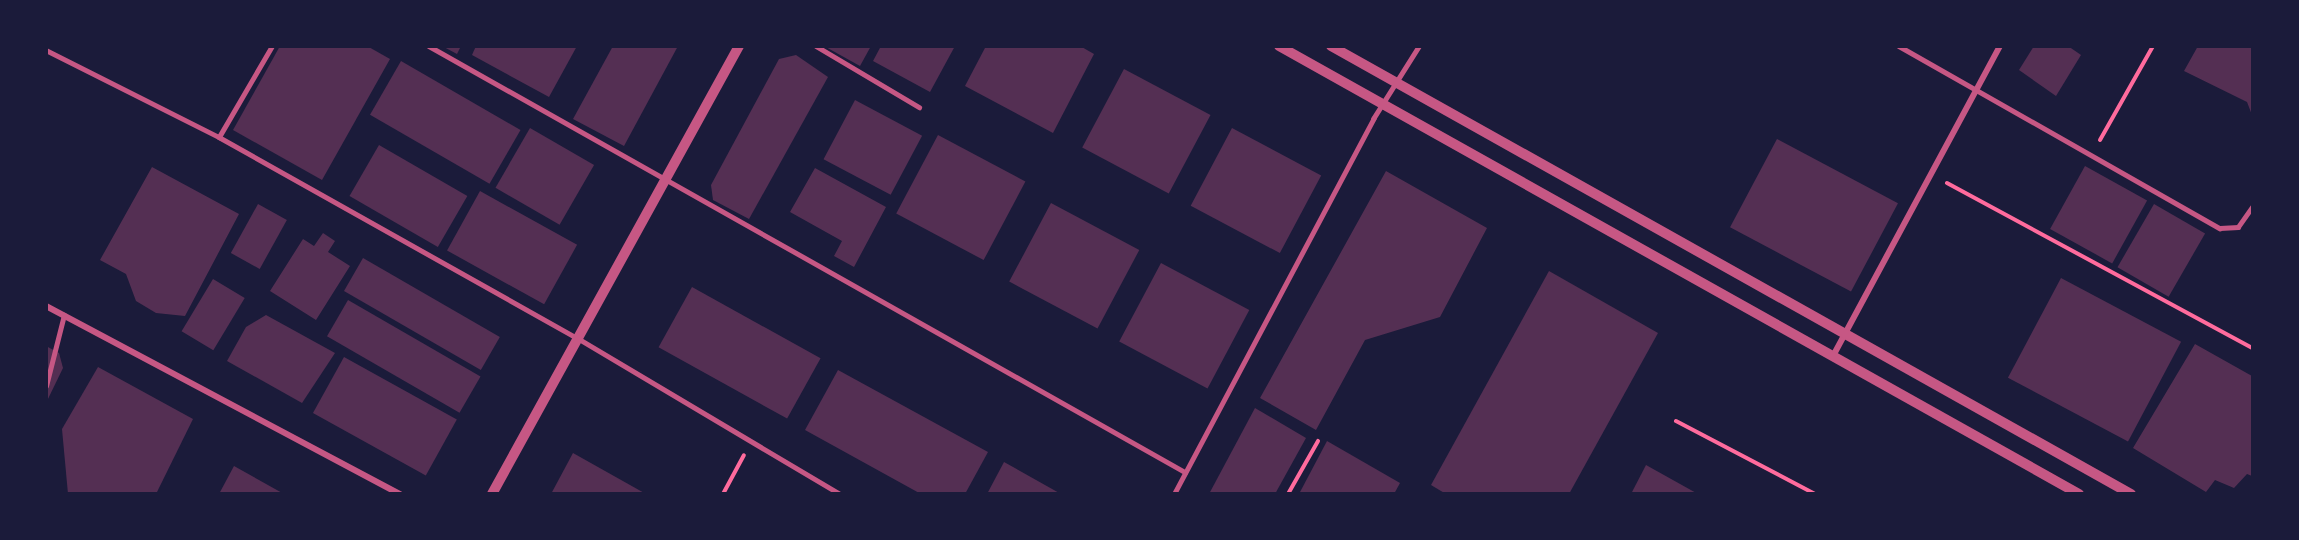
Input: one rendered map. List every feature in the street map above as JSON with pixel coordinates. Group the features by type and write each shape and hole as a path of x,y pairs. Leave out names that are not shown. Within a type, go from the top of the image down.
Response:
{"street":[{"path":"492,494 739,46"},
{"path":"1279,46 2079,494"},
{"path":"1331,46 2131,494"},
{"path":"1833,356 2000,46"},
{"path":"46,306 400,494"}],"lane":[{"path":"219,137 272,46"},
{"path":"429,46 665,182 1185,472"},
{"path":"816,46 919,107"},
{"path":"1174,494 1394,83 1419,46"},
{"path":"1899,46 2220,228 2238,227 2253,207"},
{"path":"46,50 219,137 579,339 840,494"},
{"path":"46,386 64,315"}],"path":[{"path":"2092,155 2153,46"},
{"path":"1932,174 2253,348"},
{"path":"1676,421 1815,494"},
{"path":"723,494 752,441"},
{"path":"1288,494 1318,441"}],"building":[{"path":"280,46 367,46 390,59 322,180 233,130"},
{"path":"442,46 461,46 457,54"},
{"path":"476,46 577,46 549,97 472,55"},
{"path":"613,46 678,46 624,146 573,119"},
{"path":"824,46 871,46 860,66"},
{"path":"881,46 955,46 930,92 873,61"},
{"path":"986,46 1080,46 1094,54 1053,133 965,86"},
{"path":"2034,46 2068,46 2081,55 2056,96 2019,70"},
{"path":"2198,46 2252,46 2252,115 2247,102 2184,71"},
{"path":"796,55 828,77 749,219 713,200 711,185 779,59"},
{"path":"401,61 521,130 490,184 370,115"},
{"path":"1124,69 1211,115 1169,194 1082,148"},
{"path":"855,100 922,136 891,195 824,159"},
{"path":"530,128 594,165 560,225 496,188"},
{"path":"1232,128 1321,175 1280,253 1191,206"},
{"path":"938,135 1025,181 984,260 896,214"},
{"path":"1777,139 1898,203 1851,292 1730,227"},
{"path":"379,145 467,196 438,247 350,196"},
{"path":"2085,166 2147,200 2112,263 2050,229"},
{"path":"152,167 239,214 185,316 156,313 136,301 126,274 100,260"},
{"path":"815,168 886,207 854,267 834,256 842,241 790,212"},
{"path":"1386,171 1487,228 1440,317 1365,340 1316,430 1260,398"},
{"path":"480,191 577,245 544,304 447,250"},
{"path":"1051,203 1139,250 1098,329 1009,282"},
{"path":"258,204 287,220 260,269 231,253"},
{"path":"2154,204 2205,234 2169,297 2118,267"},
{"path":"323,233 335,241 328,252 350,266 316,320 270,291 303,239 314,246"},
{"path":"363,258 500,337 481,370 344,291"},
{"path":"1161,263 1249,310 1208,389 1119,342"},
{"path":"1549,271 1658,333 1569,494 1446,494 1431,485"},
{"path":"2061,278 2181,342 2128,442 2008,378"},
{"path":"213,279 245,298 213,350 182,331"},
{"path":"692,287 821,358 787,419 659,347"},
{"path":"348,300 481,376 460,413 327,336"},
{"path":"266,315 335,353 302,403 227,361 246,327"},
{"path":"2195,344 2252,376 2252,476 2247,474 2234,488 2215,480 2206,492 2133,448"},
{"path":"46,346 59,353 63,368 46,403"},
{"path":"344,357 457,420 426,476 313,413"},
{"path":"98,367 193,419 156,494 68,494 62,429"},
{"path":"838,370 988,452 965,494 921,494 805,430"},
{"path":"1255,408 1306,438 1275,494 1209,494"},
{"path":"1327,441 1400,483 1394,494 1299,494"},
{"path":"573,453 646,494 551,494"},
{"path":"1004,462 1061,494 987,494"},
{"path":"1646,465 1698,494 1631,494"},
{"path":"234,466 284,494 219,494"}]}
